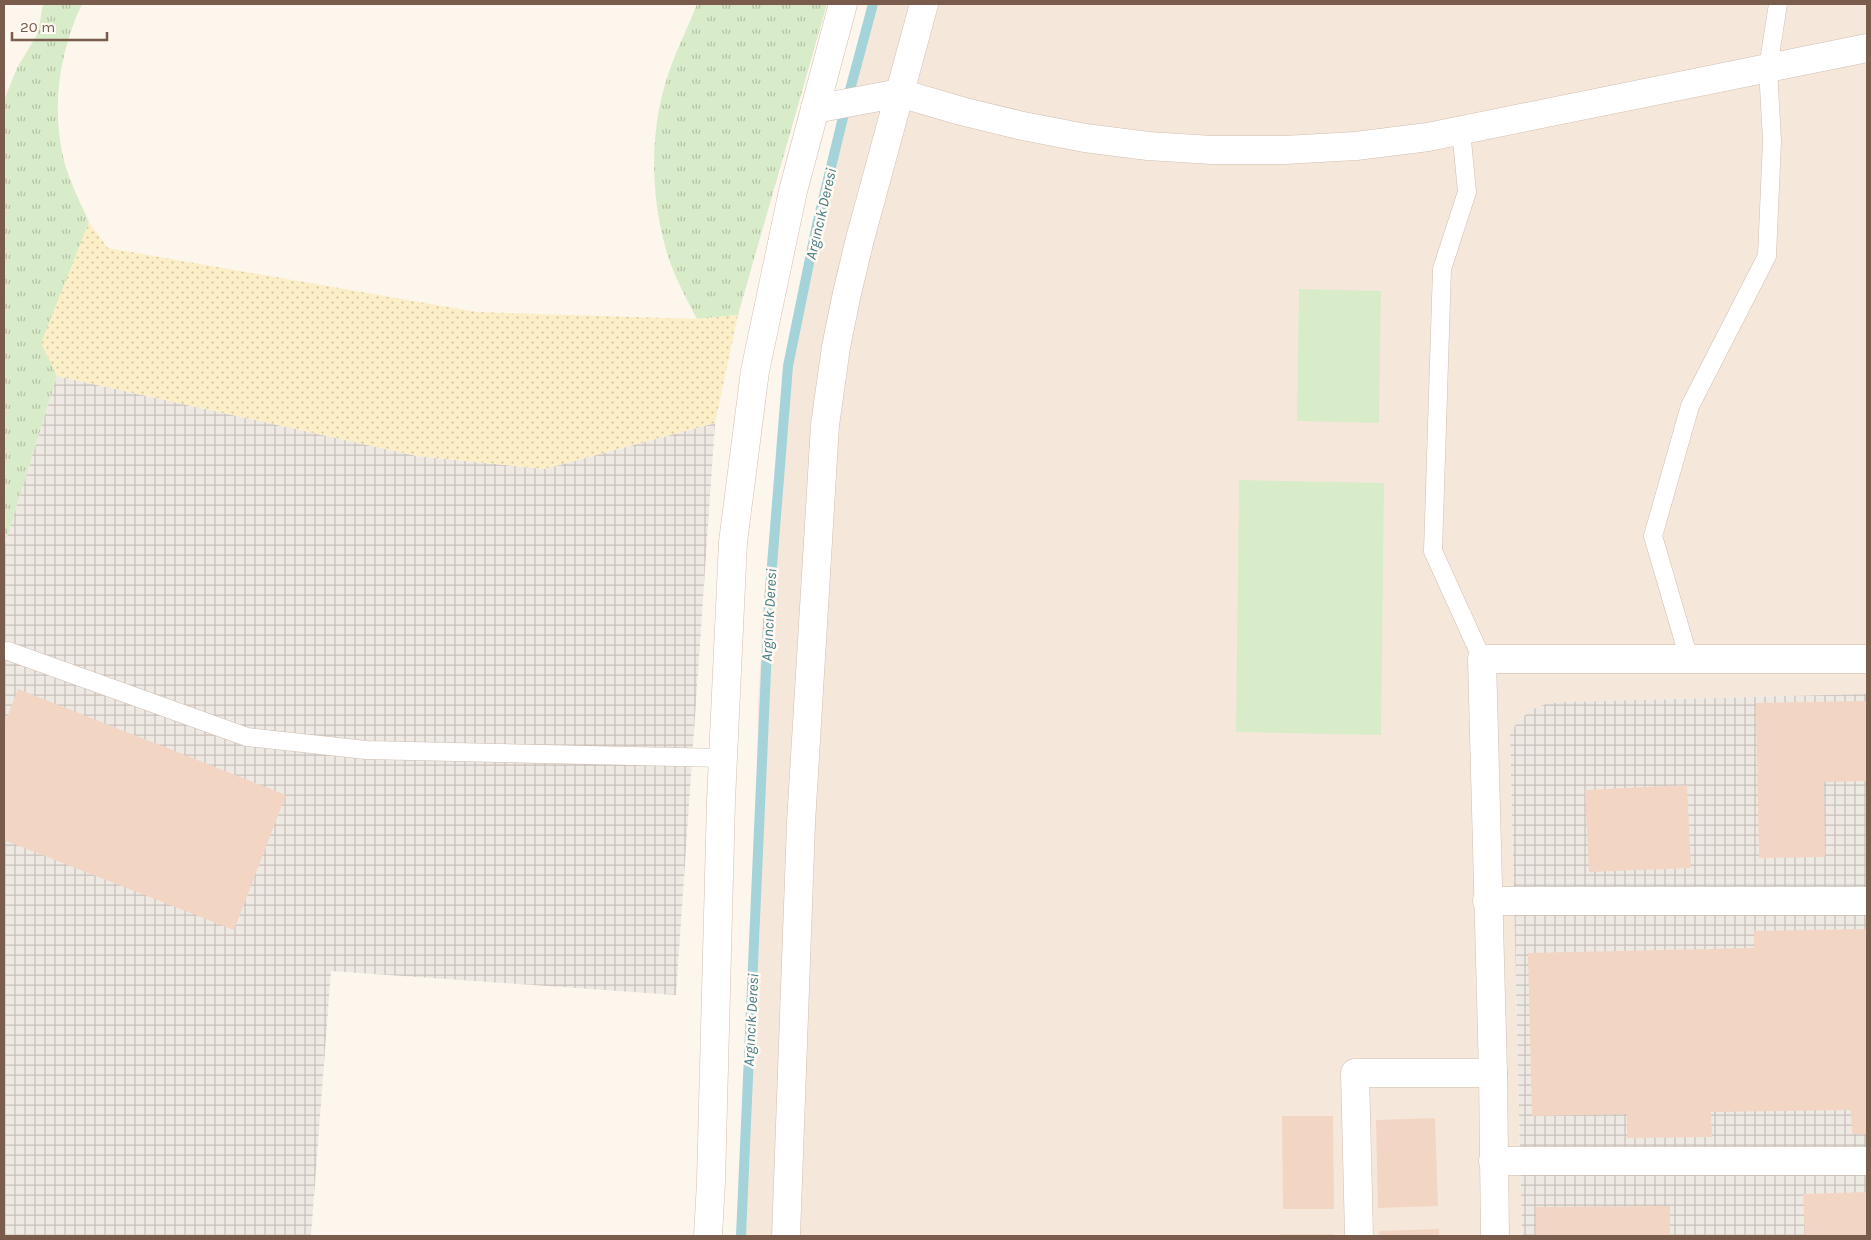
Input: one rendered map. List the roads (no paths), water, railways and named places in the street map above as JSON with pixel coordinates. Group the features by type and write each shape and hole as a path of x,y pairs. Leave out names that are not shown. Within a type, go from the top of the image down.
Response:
{"street":[{"path":"708,1236 723,758 733,542 755,371 793,191 843,4"},
{"path":"786,1236 801,823 825,425 836,347 847,292 924,4"},
{"path":"815,109 900,93 961,111 1023,126 1094,139 1148,146 1212,150 1284,150 1356,146 1461,130 1867,48"},
{"path":"1495,1236 1493,1074 1482,659 1867,659"},
{"path":"1487,901 1867,901"},
{"path":"1359,1236 1355,1073 1493,1074"},
{"path":"1493,1161 1867,1161"}],"lane":[{"path":"1690,659 1653,536 1690,406 1767,256 1772,141 1768,68 1778,4"},
{"path":"1461,130 1467,192 1442,268 1433,551 1482,659"},
{"path":"8,651 247,737 366,750 723,758"}],"waterway":[{"name":"Argıncık Deresi","path":"741,1236 769,603 788,366 816,229 873,4"}]}
